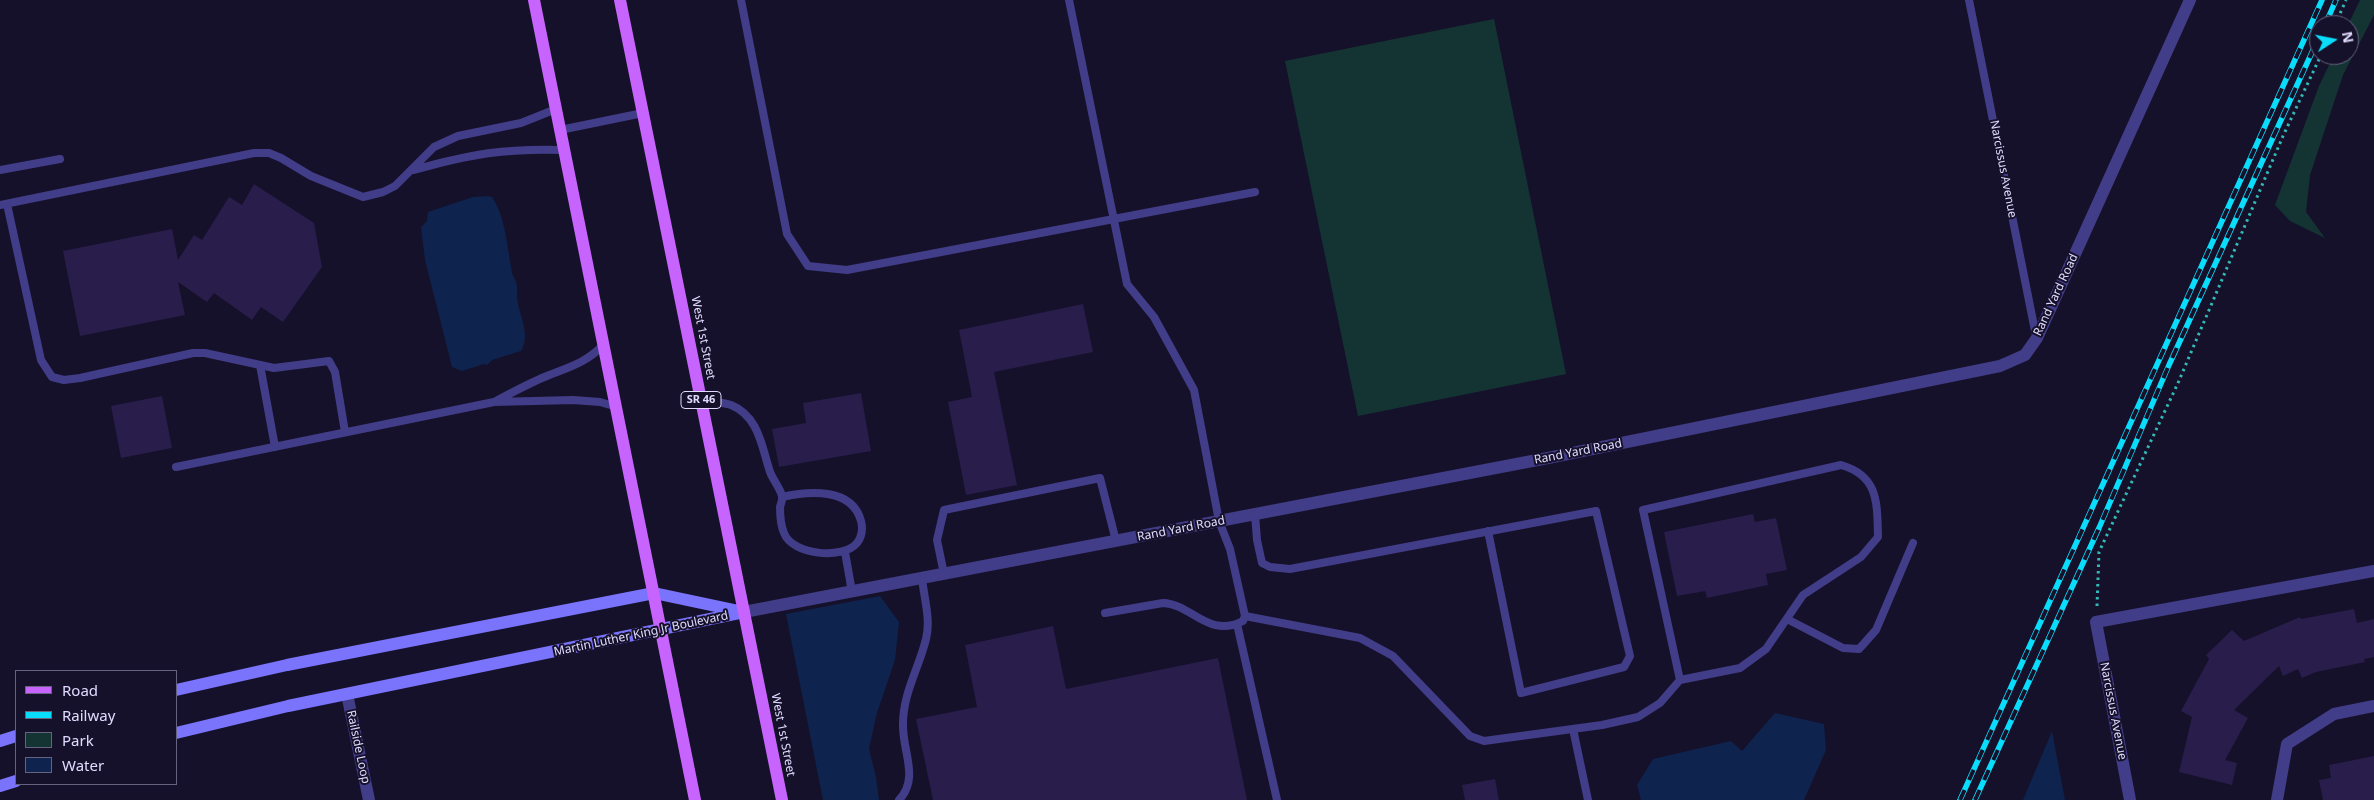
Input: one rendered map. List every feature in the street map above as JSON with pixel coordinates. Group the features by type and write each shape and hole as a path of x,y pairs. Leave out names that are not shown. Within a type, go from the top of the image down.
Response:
{"main road":[{"path":"534,0 695,800"},
{"name":"West 1st Street","path":"620,0 782,800"},
{"name":"Martin Luther King Jr Boulevard","path":"178,690 287,665 654,593 744,612"},
{"name":"Martin Luther King Jr Boulevard","path":"178,733 347,694 662,631 744,612"},
{"path":"0,741 15,736"},
{"path":"0,786 15,781"}],"street":[{"name":"Rand Yard Road","path":"744,612 1553,457 2000,366 2025,355 2037,338 2190,0"},
{"path":"2096,622 2374,571"},
{"name":"Narcissus Avenue","path":"2096,622 2130,800"},
{"name":"Railside Loop","path":"347,694 369,800"},
{"path":"2277,800 2287,744 2334,714 2374,706"}],"lane":[{"path":"741,0 787,234 808,266 847,270 1255,192"},
{"path":"1069,0 1112,219 1127,284 1154,317 1194,390 1219,521 1230,549 1245,616 1243,621 1237,624 1224,626 1206,623 1172,603 1106,613"},
{"name":"Narcissus Avenue","path":"1969,0 2037,338"},
{"path":"345,432 335,372 329,360 274,368 205,353 193,353 80,378 64,380 52,378 41,360 4,204 254,153 269,154 281,158 311,176 363,197 383,192 395,186 434,146 458,136 521,123 556,109"},
{"path":"560,130 643,113"},
{"path":"412,170 462,156 502,150 523,148 564,150"},
{"path":"0,170 60,159"},
{"path":"494,402 594,356 604,344"},
{"path":"260,365 275,447"},
{"path":"176,467 494,402 574,400 600,402 616,407"},
{"path":"701,400 730,405 753,423 760,435 771,472 782,497 781,521 789,542 798,548 831,553 845,552 859,542 862,535 860,518 847,501 840,497 820,493 797,493 782,497"},
{"path":"1245,616 1360,638 1393,656 1470,736 1484,741 1573,729 1638,717 1660,703 1680,680 1740,668 1766,648 1803,595 1860,557 1878,537 1877,504 1869,482 1856,469 1841,465 1643,510 1680,680"},
{"path":"944,574 937,540 944,510 1100,478 1116,541"},
{"path":"1255,514 1257,540 1262,563 1270,567 1290,568 1488,531 1596,511 1630,656 1624,667 1520,693 1488,531"},
{"path":"1787,619 1843,648 1859,649 1876,630 1913,543"},
{"path":"845,552 852,592"},
{"path":"899,800 907,792 910,780 902,724 904,706 908,689 927,637 928,620 922,578"},
{"path":"1237,624 1277,800"},
{"path":"1573,729 1588,800"}],"path":[{"path":"2339,15 2346,0"},
{"path":"2096,622 2099,552 2178,382 2283,136 2316,65"}],"green space":[{"path":"2360,0 2374,0 2374,15 2359,44 2359,15 2353,15"},
{"path":"1494,19 1566,374 1358,416 1285,61"},
{"path":"2329,65 2348,65 2343,75 2310,175 2306,212 2325,238 2290,221 2275,205 2319,86"}],"water":[{"path":"473,197 492,197 497,205 503,223 512,273 517,284 518,305 525,332 524,345 521,351 492,360 487,365 484,364 462,371 452,367 425,260 421,227 427,221 428,212"},
{"path":"880,596 899,622 895,660 877,713 869,749 879,800 823,800 786,614"},
{"path":"1775,713 1824,724 1826,750 1804,800 1641,800 1637,785 1653,759 1731,741 1742,751"},
{"path":"2052,731 2065,800 2023,800"}],"building":[{"path":"254,184 314,223 322,267 283,322 261,307 252,320 214,293 207,302 178,282 185,315 80,336 63,251 172,229 178,260 194,235 202,240 229,197 242,205"},
{"path":"1083,304 1093,352 994,372 1017,485 966,495 948,402 972,397 959,330"},
{"path":"861,393 871,451 779,467 772,429 806,423 803,403"},
{"path":"162,396 172,448 121,458 111,406"},
{"path":"1753,514 1755,522 1776,518 1787,570 1766,574 1768,585 1707,598 1705,591 1677,596 1664,532"},
{"path":"2354,609 2357,623 2374,619 2374,657 2364,659 2365,662 2316,672 2302,678 2298,669 2283,676 2279,666 2234,710 2248,718 2225,760 2237,763 2232,785 2179,772 2192,717 2181,711 2209,659 2206,655 2232,630 2244,641 2300,617 2301,619"},
{"path":"1053,626 1066,689 1218,658 1247,800 933,800 916,719 977,707 965,645"},
{"path":"2374,756 2374,800 2323,800 2319,780 2331,778 2329,765"},
{"path":"1495,779 1499,800 1465,800 1462,785"}],"railway":[{"path":"1960,800 2322,0"},
{"path":"2329,15 2336,0"},
{"path":"1975,800 2099,528 2169,365 2309,59"}]}
